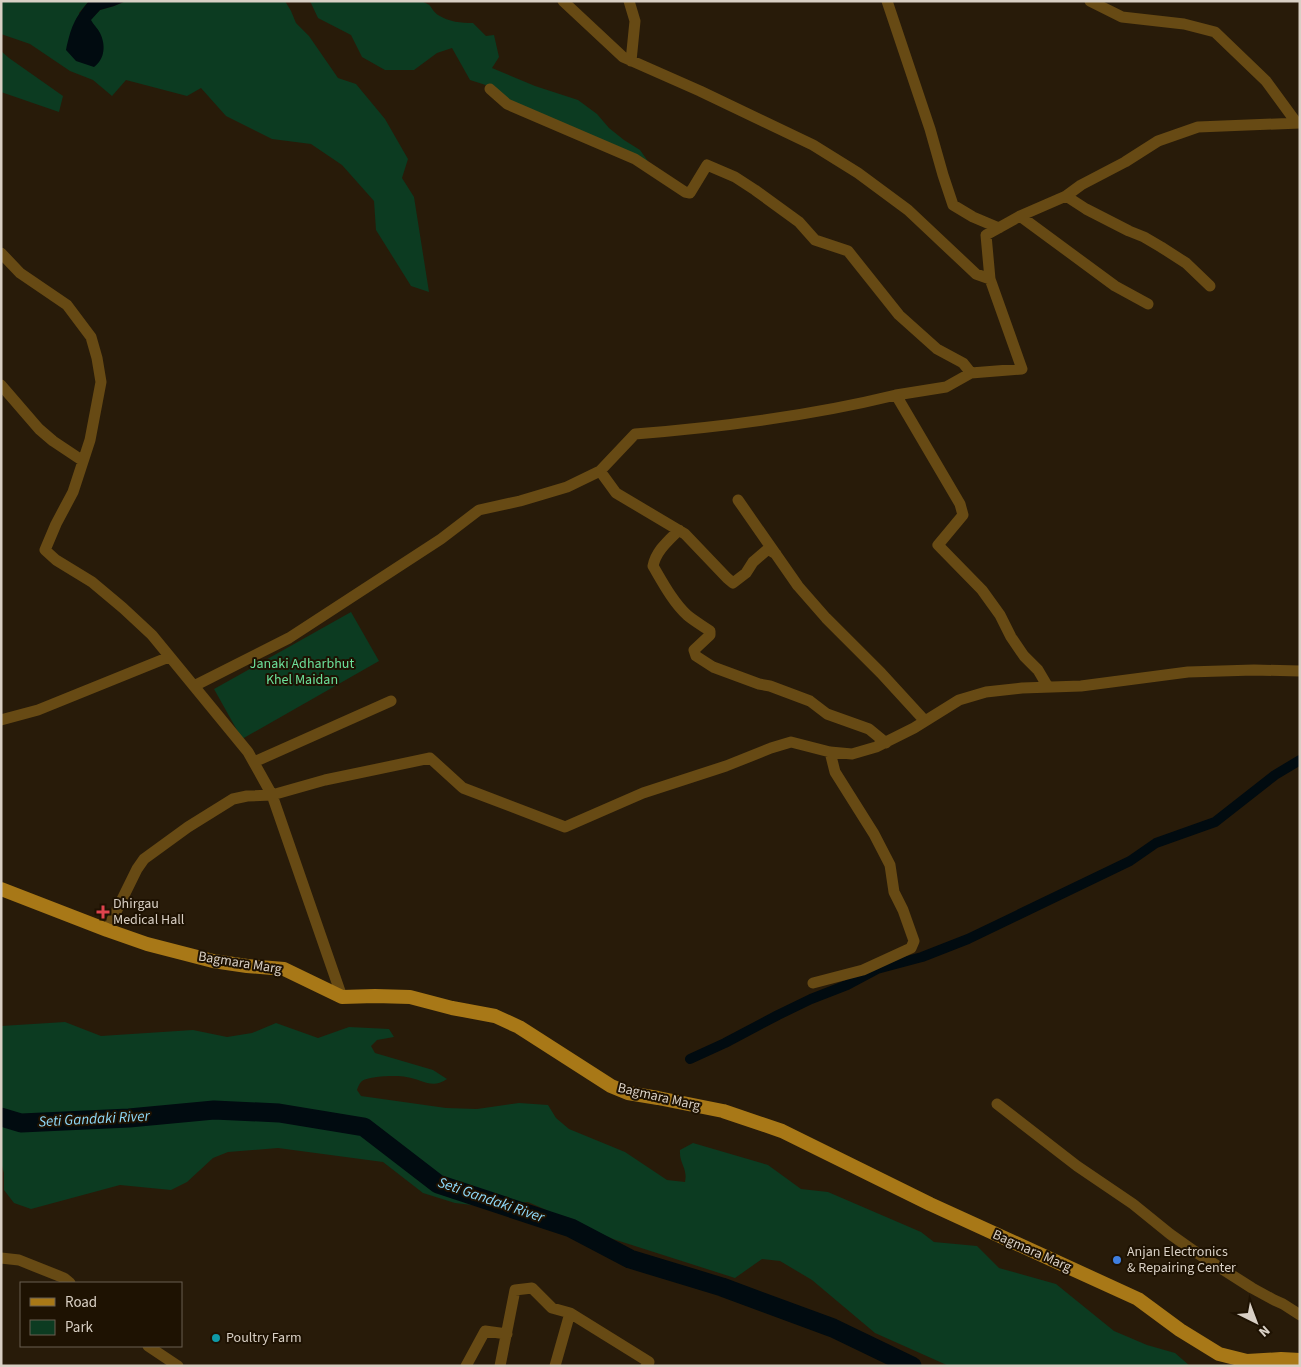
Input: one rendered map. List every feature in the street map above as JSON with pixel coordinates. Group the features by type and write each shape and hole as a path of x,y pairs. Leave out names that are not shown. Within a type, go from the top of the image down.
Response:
{"main road":[{"name":"Bagmara Marg","path":"1,889 147,944 213,961 284,969 342,997 410,997 452,1008 495,1016 519,1026 611,1086 628,1093 723,1111 782,1131 930,1204 1138,1299 1180,1330 1218,1354 1247,1360 1300,1360"}],"street":[{"path":"563,1 623,57 813,144 858,173 908,210 976,274 990,279"},
{"path":"629,1 635,21 630,61"},
{"path":"887,1 953,204 973,217 999,228"},
{"path":"1090,1 1122,17 1184,24 1216,32 1266,81 1298,122"},
{"path":"490,89 507,104 635,159 684,192 690,193 708,165 735,177 799,222 814,240 848,251 899,316 937,349 963,363 972,373"},
{"path":"194,686 288,638 441,539 479,510 520,501 567,487 600,471 635,434 702,429 789,417 946,387 972,373 1022,369 990,279 986,235 1020,216 1066,196 1081,185 1125,162 1158,141 1198,127 1298,122"},
{"path":"1066,196 1086,209 1144,237 1170,253 1186,263 1210,286"},
{"path":"1020,216 1116,286 1148,304"},
{"path":"1,253 20,272 67,305 91,337 102,382 90,440 73,492 45,550 56,560 92,582 152,635 248,752 272,794 342,997"},
{"path":"1,384 39,429 53,442 83,461"},
{"path":"896,396 960,504 963,515 938,545 982,590 1000,615 1011,637 1024,656 1038,670 1048,687"},
{"path":"600,471 616,493 685,534 733,583 746,573 753,562 768,549 776,554"},
{"path":"738,500 798,586 826,618 926,721"},
{"path":"679,530 654,558 653,566 683,611 710,631 710,635 694,650 696,656 713,667 810,701 827,714 869,729 886,742"},
{"path":"1,720 38,710 169,657"},
{"path":"106,930 144,859 188,827 233,799 272,794 325,780 430,758 463,788 565,827 643,793 726,766 791,742 830,752 852,754 876,747 926,721 959,700 986,692 1022,688 1080,686 1188,672 1300,671"},
{"path":"254,762 391,701"},
{"path":"813,983 863,970 911,948 914,941 903,910 894,892 890,865 874,834 835,772 830,752"},
{"path":"997,1104 1077,1166 1133,1204 1194,1251 1252,1288 1300,1315"},
{"path":"1,1258 19,1260 64,1278 69,1282"},
{"path":"500,1366 515,1290 532,1288 552,1308 570,1312 649,1362 646,1366"},
{"path":"555,1366 570,1312"},
{"path":"466,1366 485,1331 506,1334"},
{"path":"150,1347 178,1366"}],"green space":[{"path":"1,1 89,1 79,13 100,33 90,20 100,10 126,1 285,1 296,23 309,36 338,78 356,84 385,119 408,159 402,178 414,197 429,292 411,286 376,230 374,201 342,165 311,144 272,139 226,116 201,88 187,96 126,80 112,96 93,80 70,71 30,44 1,34"},
{"path":"310,1 420,1 429,5 435,13 446,19 473,23 486,36 494,35 499,57 492,68 535,86 578,100 597,114 609,128 640,150 652,167 509,102 495,88 470,80 452,48 437,53 414,70 385,70 362,57 351,35 318,18"},
{"path":"1,51 63,96 59,112 1,92"},
{"name":"Janaki Adharbhut Khel Maidan","path":"351,612 379,661 242,739 214,689"},
{"path":"65,1022 101,1036 193,1030 227,1037 252,1033 276,1023 318,1038 349,1027 389,1029 394,1037 377,1040 371,1046 375,1053 433,1070 447,1079 431,1084 402,1076 369,1078 361,1082 357,1090 361,1096 446,1108 477,1109 519,1103 548,1105 556,1118 569,1129 625,1152 667,1180 685,1182 686,1177 680,1150 693,1143 768,1165 801,1189 828,1192 921,1232 934,1242 977,1246 999,1268 1056,1284 1114,1331 1147,1345 1175,1353 1190,1366 949,1366 875,1333 812,1280 780,1261 762,1259 735,1278 613,1239 528,1202 481,1206 455,1203 423,1193 383,1162 278,1148 228,1152 213,1158 187,1182 171,1190 120,1185 31,1209 14,1203 4,1190 4,1173 1,1162 1,1026"}],"shaded area":[{"path":"89,1 126,1 100,10 91,20 100,33 104,47 98,64 94,67 76,61 66,50 74,24"}],"waterway":[{"path":"690,1059 811,999 847,985 877,969 922,957 968,939 1130,861 1156,843 1215,822 1275,775 1300,760"},
{"name":"Seti Gandaki River","path":"1,1117 21,1123 129,1118 214,1110 279,1113 364,1127 438,1184 571,1228 630,1259 722,1287 833,1328 912,1366"}],"place":[{"name":"Dhirgau Medical Hall","path":"103,912"},
{"name":"Anjan Electronics & Repairing Center","path":"1117,1260"},
{"name":"Poultry Farm","path":"216,1338"}]}
